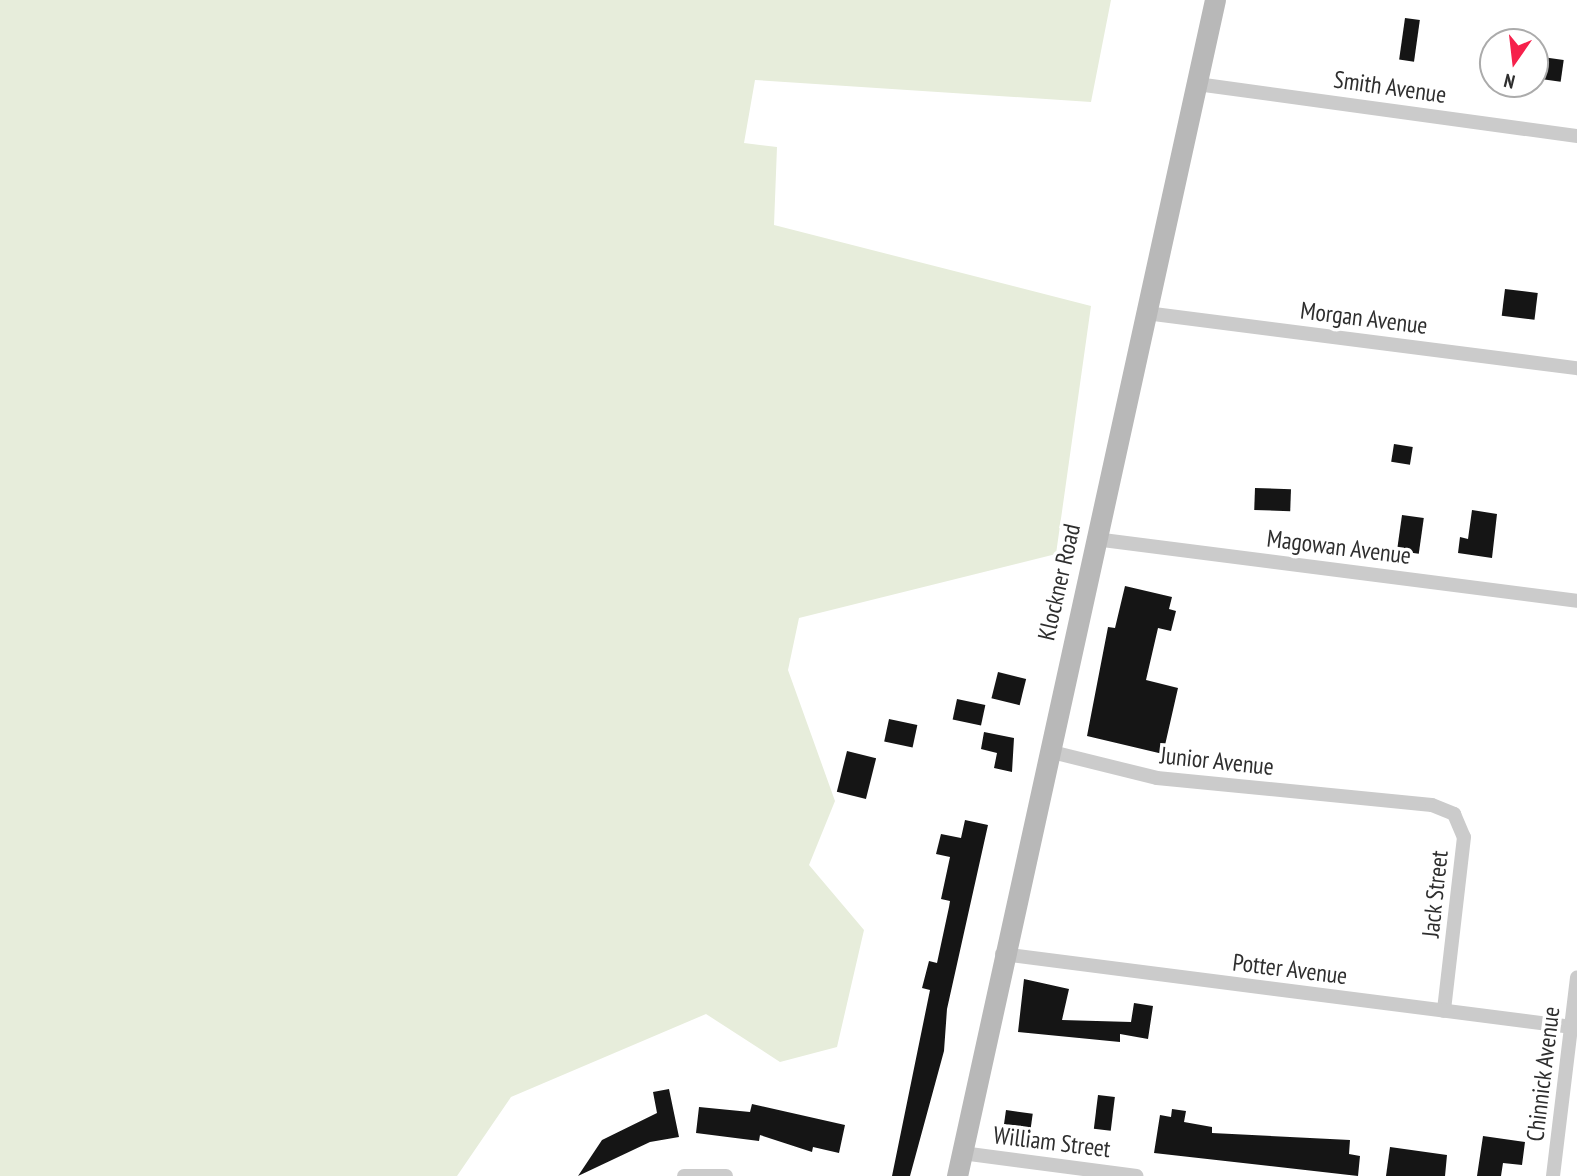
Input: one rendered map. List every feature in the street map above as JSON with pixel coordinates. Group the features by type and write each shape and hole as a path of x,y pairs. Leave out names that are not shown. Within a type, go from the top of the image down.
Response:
{"main road":[{"name":"Klockner Road","path":"957,1176 1002,954 1215,0"}],"street":[{"name":"Smith Avenue","path":"1196,84 1577,136"},
{"name":"Morgan Avenue","path":"1146,313 1577,368"},
{"name":"Magowan Avenue","path":"1095,539 1577,601"},
{"name":"Junior Avenue","path":"1048,751 1157,778 1385,800"},
{"name":"Jack Street","path":"1385,800 1443,807 1461,824 1444,1011"},
{"name":"Potter Avenue","path":"1002,954 1572,1027"},
{"name":"Chinnick Avenue","path":"1553,1176 1577,976"},
{"name":"William Street","path":"962,1153 1136,1176"},
{"path":"684,1176 726,1176"}],"green space":[{"path":"0,0 1111,0 1091,102 755,80 744,143 777,147 774,225 1091,306 1056,554 799,618 788,670 835,801 809,865 864,930 837,1047 780,1062 706,1014 511,1097 457,1176 0,1176"}],"building":[{"path":"1405,18 1420,20 1414,62 1399,60"},
{"path":"1549,58 1564,60 1561,82 1549,80"},
{"path":"1505,289 1538,293 1534,320 1502,316"},
{"path":"1394,444 1413,447 1410,465 1391,462"},
{"path":"1255,488 1291,489 1290,511 1254,510"},
{"path":"1472,510 1497,514 1492,558 1458,553 1460,537 1468,539"},
{"path":"1402,515 1424,518 1419,554 1397,551"},
{"path":"1125,586 1172,597 1169,609 1176,611 1171,631 1158,628 1146,680 1178,688 1163,754 1087,736 1108,627 1115,628"},
{"path":"998,672 1026,679 1020,705 991,698"},
{"path":"957,699 985,705 981,726 953,720"},
{"path":"889,719 917,725 913,748 884,741"},
{"path":"984,732 1014,738 1012,772 994,768 997,753 981,749"},
{"path":"847,751 876,758 866,799 837,792"},
{"path":"965,820 988,825 947,1009 944,1051 910,1176 892,1176 930,990 922,988 929,961 937,963 950,901 941,899 950,857 936,854 941,834 961,838"},
{"path":"1024,979 1069,989 1062,1020 1131,1022 1134,1003 1153,1006 1148,1039 1120,1034 1120,1042 1018,1032"},
{"path":"669,1089 679,1137 650,1142 578,1176 602,1140 657,1113 653,1092"},
{"path":"1098,1095 1115,1097 1111,1131 1094,1129"},
{"path":"752,1104 845,1125 839,1153 813,1147 812,1152 760,1135 759,1141 696,1133 699,1107 750,1112"},
{"path":"1172,1109 1186,1111 1184,1122 1212,1127 1212,1133 1350,1140 1349,1154 1360,1156 1358,1176 1154,1153 1160,1115 1171,1117"},
{"path":"1006,1110 1033,1114 1029,1138 1003,1134"},
{"path":"1483,1136 1525,1142 1522,1165 1503,1163 1501,1176 1477,1176"},
{"path":"1390,1147 1447,1155 1445,1176 1386,1176"}]}
